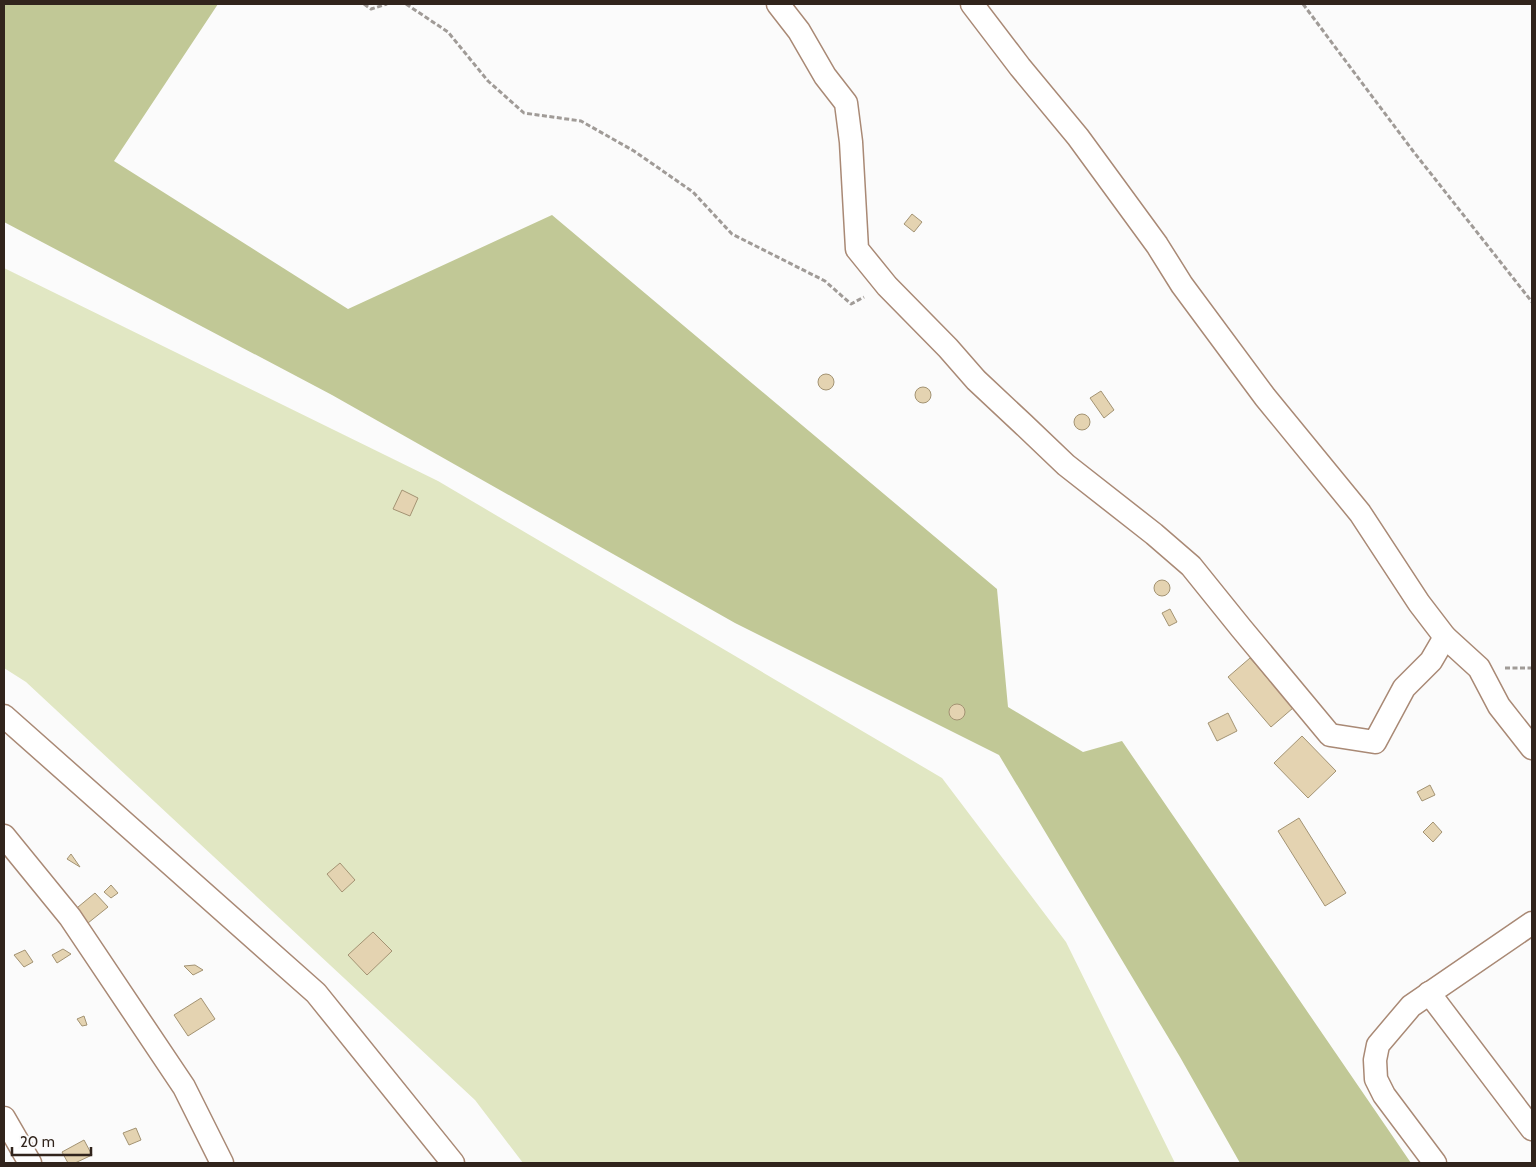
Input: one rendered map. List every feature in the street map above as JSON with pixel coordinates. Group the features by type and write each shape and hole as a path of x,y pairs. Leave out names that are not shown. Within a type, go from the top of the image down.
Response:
{"street":[{"path":"778,4 799,31 825,76 846,102 851,142 856,249 887,286 948,348 976,380 1066,466 1154,534 1191,566 1330,735 1375,742 1404,688 1431,661 1445,637"},
{"path":"972,4 1020,67 1078,137 1157,245 1196,304 1265,397 1360,513 1419,603 1445,637 1479,668 1499,706 1532,748"},
{"path":"4,716 316,993 453,1163"},
{"path":"4,836 70,917 184,1087 222,1163"},
{"path":"1435,1163 1384,1095 1376,1079 1375,1060 1378,1045 1411,1006 1532,923"},
{"path":"1429,993 1532,1129"},
{"path":"4,1118 30,1163"}],"path":[{"path":"364,4 370,9 386,4"},
{"path":"406,4 448,32 488,81 524,113 581,121 634,151 693,192 732,234 825,281 851,304 887,286"},
{"path":"1303,4 1413,151 1532,302"}],"green space":[{"path":"4,4 218,4 114,161 348,309 552,215 997,589 1008,707 1083,752 1122,741 1411,1163 1240,1163 1180,1057 999,755 735,623 332,395 4,222"},
{"path":"4,268 438,481 942,778 1066,942 1175,1163 523,1163 475,1100 26,682 4,668"}],"building":[{"path":"912,214 922,222 914,232 904,224"},
{"path":"823,374 829,374 834,379 832,388 823,390 818,385 818,379"},
{"path":"920,387 926,387 931,392 929,401 920,403 915,398 915,392"},
{"path":"1101,391 1114,410 1104,418 1090,398"},
{"path":"1079,414 1085,414 1090,419 1088,428 1079,430 1074,425 1074,419"},
{"path":"402,490 418,498 410,516 393,509"},
{"path":"1159,580 1165,580 1170,585 1168,594 1159,596 1154,591 1154,585"},
{"path":"1170,609 1177,622 1169,626 1162,613"},
{"path":"1250,658 1293,708 1271,727 1228,677"},
{"path":"954,704 960,704 965,709 963,718 954,720 949,715 949,709"},
{"path":"1228,713 1237,731 1217,741 1208,723"},
{"path":"1302,736 1336,771 1308,798 1274,763"},
{"path":"1430,785 1435,795 1422,801 1417,792"},
{"path":"1299,818 1346,893 1325,906 1278,831"},
{"path":"1433,822 1442,832 1433,842 1423,832"},
{"path":"71,854 80,867 67,859"},
{"path":"340,863 355,880 342,892 327,874"},
{"path":"111,885 118,893 111,898 104,892"},
{"path":"95,893 108,907 88,923 72,912"},
{"path":"373,932 392,951 367,975 348,955"},
{"path":"63,949 71,954 57,963 52,955"},
{"path":"25,950 33,962 24,967 14,955"},
{"path":"195,965 203,970 193,975 184,966"},
{"path":"201,998 215,1019 188,1036 174,1015"},
{"path":"84,1016 87,1025 82,1026 77,1019"},
{"path":"136,1128 141,1140 129,1145 123,1133"},
{"path":"84,1140 92,1155 75,1163 68,1163 62,1152"}]}
